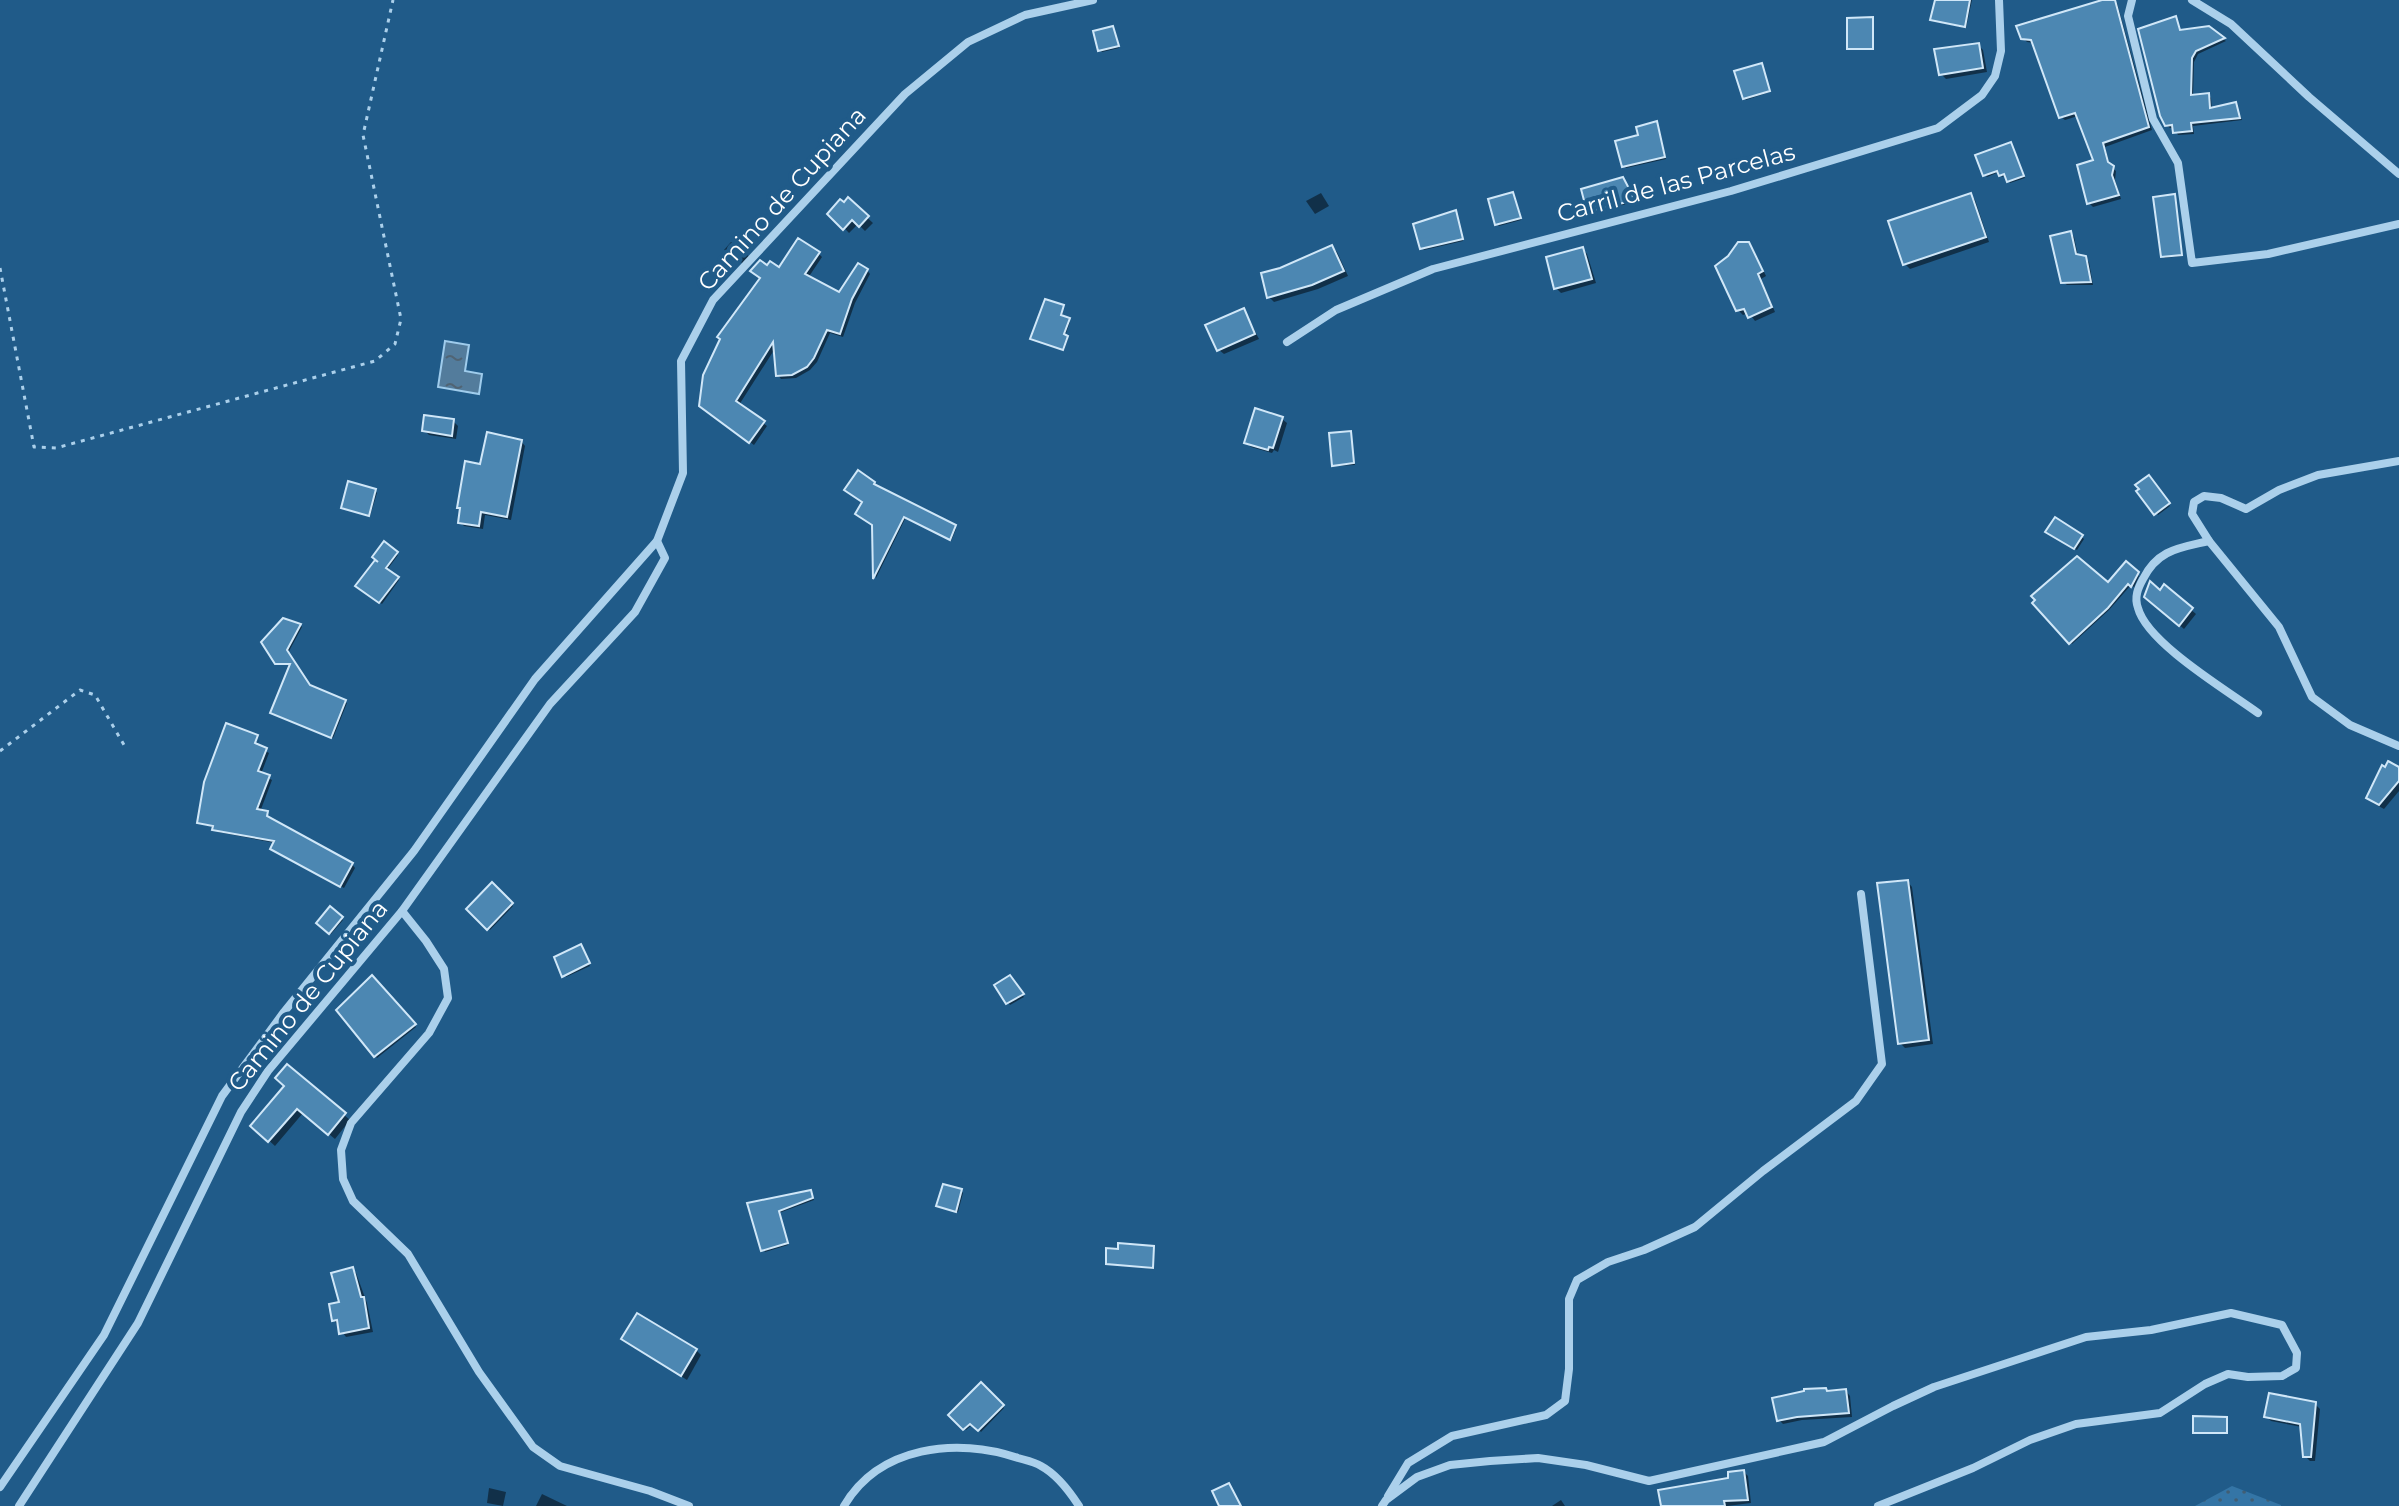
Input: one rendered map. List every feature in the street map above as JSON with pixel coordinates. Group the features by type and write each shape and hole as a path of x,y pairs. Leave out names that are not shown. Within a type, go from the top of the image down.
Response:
{"street":[{"name":"Camino de Cupiana","path":"0,1487 104,1335 222,1096 284,1012 414,851 535,679 657,541 683,473 681,361 713,300 905,94 968,42 1025,15 1093,0"},
{"name":"Carril de las Parcelas","path":"1287,342 1336,310 1433,269 1731,191 1938,128 1982,95 1995,76 2001,51 1999,0"},
{"path":"2132,0 2128,16 2153,119 2178,163 2192,263 2268,254 2399,224"},
{"path":"2192,0 2231,24 2309,97 2399,174"},
{"path":"2399,461 2318,475 2279,490 2246,509 2221,498 2204,496 2194,502 2192,514 2209,541 2279,627 2312,697 2350,725 2399,746"},
{"name":"Camino de Cupiana","path":"19,1506 138,1323 241,1112 261,1081 402,911 550,704 635,612 665,558 657,541"},
{"path":"2209,541 2167,550 2148,569 2137,591 2138,609 2158,640 2258,713"},
{"path":"1384,1503 1408,1463 1452,1436 1546,1415 1565,1401 1569,1369 1569,1299 1577,1280 1608,1262 1695,1227 1856,1101 1882,1064 1861,894"},
{"path":"402,911 444,969 448,998 429,1033 351,1123 341,1150 343,1179 353,1201 408,1254 479,1372 533,1447 560,1466 650,1491 689,1506"},
{"path":"1384,1503 1417,1477 1450,1465 1538,1458 1586,1465 1649,1481 1824,1442 1934,1387 2086,1337 2151,1330 2231,1313 2282,1325 2297,1353 2296,1368 2282,1376 2228,1374 2205,1384 2160,1413 2076,1424 2030,1440 1973,1468 1878,1506"},
{"path":"844,1506 852,1492 871,1473 918,1450 947,1447 997,1451 1042,1466 1070,1492 1079,1506"}],"path":[{"path":"0,268 34,447 56,448 375,361 395,344 401,319 363,135 393,0"},
{"path":"0,751 80,690 95,695 124,745"}],"shaded area":[{"path":"2232,1486 2281,1505 2281,1506 2195,1506"}],"water":[{"path":"445,341 469,345 465,371 482,374 479,394 438,387"}],"building":[{"path":"1935,0 1970,0 1965,27 1930,20"},
{"path":"2102,0 2115,0 2149,127 2103,143 2108,162 2114,166 2112,175 2119,195 2087,204 2077,165 2093,160 2075,113 2059,118 2031,40 2021,39 2016,26"},
{"path":"2176,16 2180,30 2209,26 2225,38 2196,51 2192,58 2191,95 2209,93 2210,108 2236,102 2240,118 2191,123 2192,131 2173,133 2172,125 2165,126 2138,29"},
{"path":"1873,17 1873,49 1847,49 1847,18"},
{"path":"1113,26 1119,46 1098,51 1093,31"},
{"path":"1979,43 1983,68 1939,75 1934,49"},
{"path":"1762,63 1770,91 1743,99 1734,71"},
{"path":"1657,121 1665,157 1622,167 1615,141 1638,135 1636,127"},
{"path":"2011,142 2024,176 2007,182 2004,174 1999,176 1997,171 1983,176 1975,155"},
{"path":"1623,177 1635,200 1587,212 1581,189"},
{"path":"1513,192 1521,218 1495,225 1488,199"},
{"path":"1971,193 1986,237 1903,265 1888,221"},
{"path":"2175,194 2182,255 2161,257 2153,197"},
{"path":"848,197 869,216 859,227 852,220 843,230 827,214 840,199 844,202"},
{"path":"1456,210 1463,239 1420,249 1413,224"},
{"path":"2071,231 2076,254 2086,256 2091,282 2061,283 2050,236"},
{"path":"798,238 820,252 805,274 839,292 858,263 868,269 852,299 840,334 827,330 807,367 792,375 776,376 773,342 736,401 765,421 749,443 699,406 703,375 720,339 717,337 760,278 750,271 760,260 767,265 770,261 779,267"},
{"path":"1738,242 1749,242 1763,271 1758,274 1772,307 1748,318 1744,309 1736,311 1715,266 1728,256"},
{"path":"1332,245 1344,271 1312,285 1267,298 1261,273"},
{"path":"1583,247 1592,279 1554,289 1546,257"},
{"path":"1045,299 1064,305 1061,315 1070,318 1064,334 1068,336 1063,350 1030,339"},
{"path":"1244,308 1255,334 1217,351 1205,325"},
{"path":"1255,408 1283,417 1273,448 1269,447 1268,450 1244,443"},
{"path":"424,415 454,419 452,436 422,431"},
{"path":"1351,431 1354,463 1332,466 1329,433"},
{"path":"487,432 522,440 507,517 481,512 479,526 458,523 460,508 457,508 465,461 480,464"},
{"path":"858,470 874,484 956,525 950,540 904,517 873,579 872,525 855,514 862,502 844,490"},
{"path":"2149,475 2170,503 2154,515 2135,485"},
{"path":"348,481 376,489 369,516 341,508"},
{"path":"2055,517 2083,535 2074,549 2045,532"},
{"path":"384,541 398,552 386,568 399,577 379,603 355,586 375,560 378,562 372,557"},
{"path":"2077,556 2108,582 2126,561 2139,572 2131,587 2128,584 2108,608 2069,644 2032,603 2035,600 2031,596"},
{"path":"2150,581 2160,590 2164,584 2193,608 2179,626 2144,597"},
{"path":"283,618 301,624 287,650 310,685 346,700 331,738 270,713 290,664 275,664 261,642"},
{"path":"226,723 258,735 255,743 267,748 258,771 270,775 257,809 268,811 267,816 353,863 340,887 270,849 274,841 212,830 213,826 197,823 204,782"},
{"path":"2388,761 2399,767 2399,781 2379,805 2366,798 2382,765 2385,767"},
{"path":"1908,880 1929,1040 1898,1044 1877,883"},
{"path":"492,882 513,903 487,930 466,909"},
{"path":"330,906 343,917 329,934 316,923"},
{"path":"581,944 590,963 562,977 554,957"},
{"path":"372,975 416,1024 374,1057 336,1010"},
{"path":"1010,975 1024,994 1006,1004 994,985"},
{"path":"287,1064 346,1113 328,1135 297,1109 268,1142 250,1126 284,1086 275,1078"},
{"path":"943,1184 962,1189 956,1212 936,1206"},
{"path":"811,1190 813,1198 779,1211 788,1243 761,1251 747,1203"},
{"path":"1118,1243 1154,1246 1153,1268 1106,1264 1106,1248 1118,1249"},
{"path":"353,1267 361,1297 364,1297 369,1328 339,1334 337,1320 332,1321 329,1304 339,1302 331,1273"},
{"path":"637,1313 697,1349 681,1376 621,1339"},
{"path":"981,1382 1004,1405 978,1431 970,1424 963,1430 948,1415"},
{"path":"1826,1388 1827,1391 1846,1389 1849,1413 1777,1421 1772,1398 1804,1389"},
{"path":"2269,1393 2316,1402 2311,1457 2303,1457 2300,1424 2264,1417"},
{"path":"2193,1416 2227,1417 2227,1433 2193,1433"},
{"path":"1744,1470 1748,1500 1724,1501 1725,1506 1661,1506 1658,1490 1728,1478 1728,1472"},
{"path":"1229,1483 1241,1506 1219,1506 1212,1491"}]}
